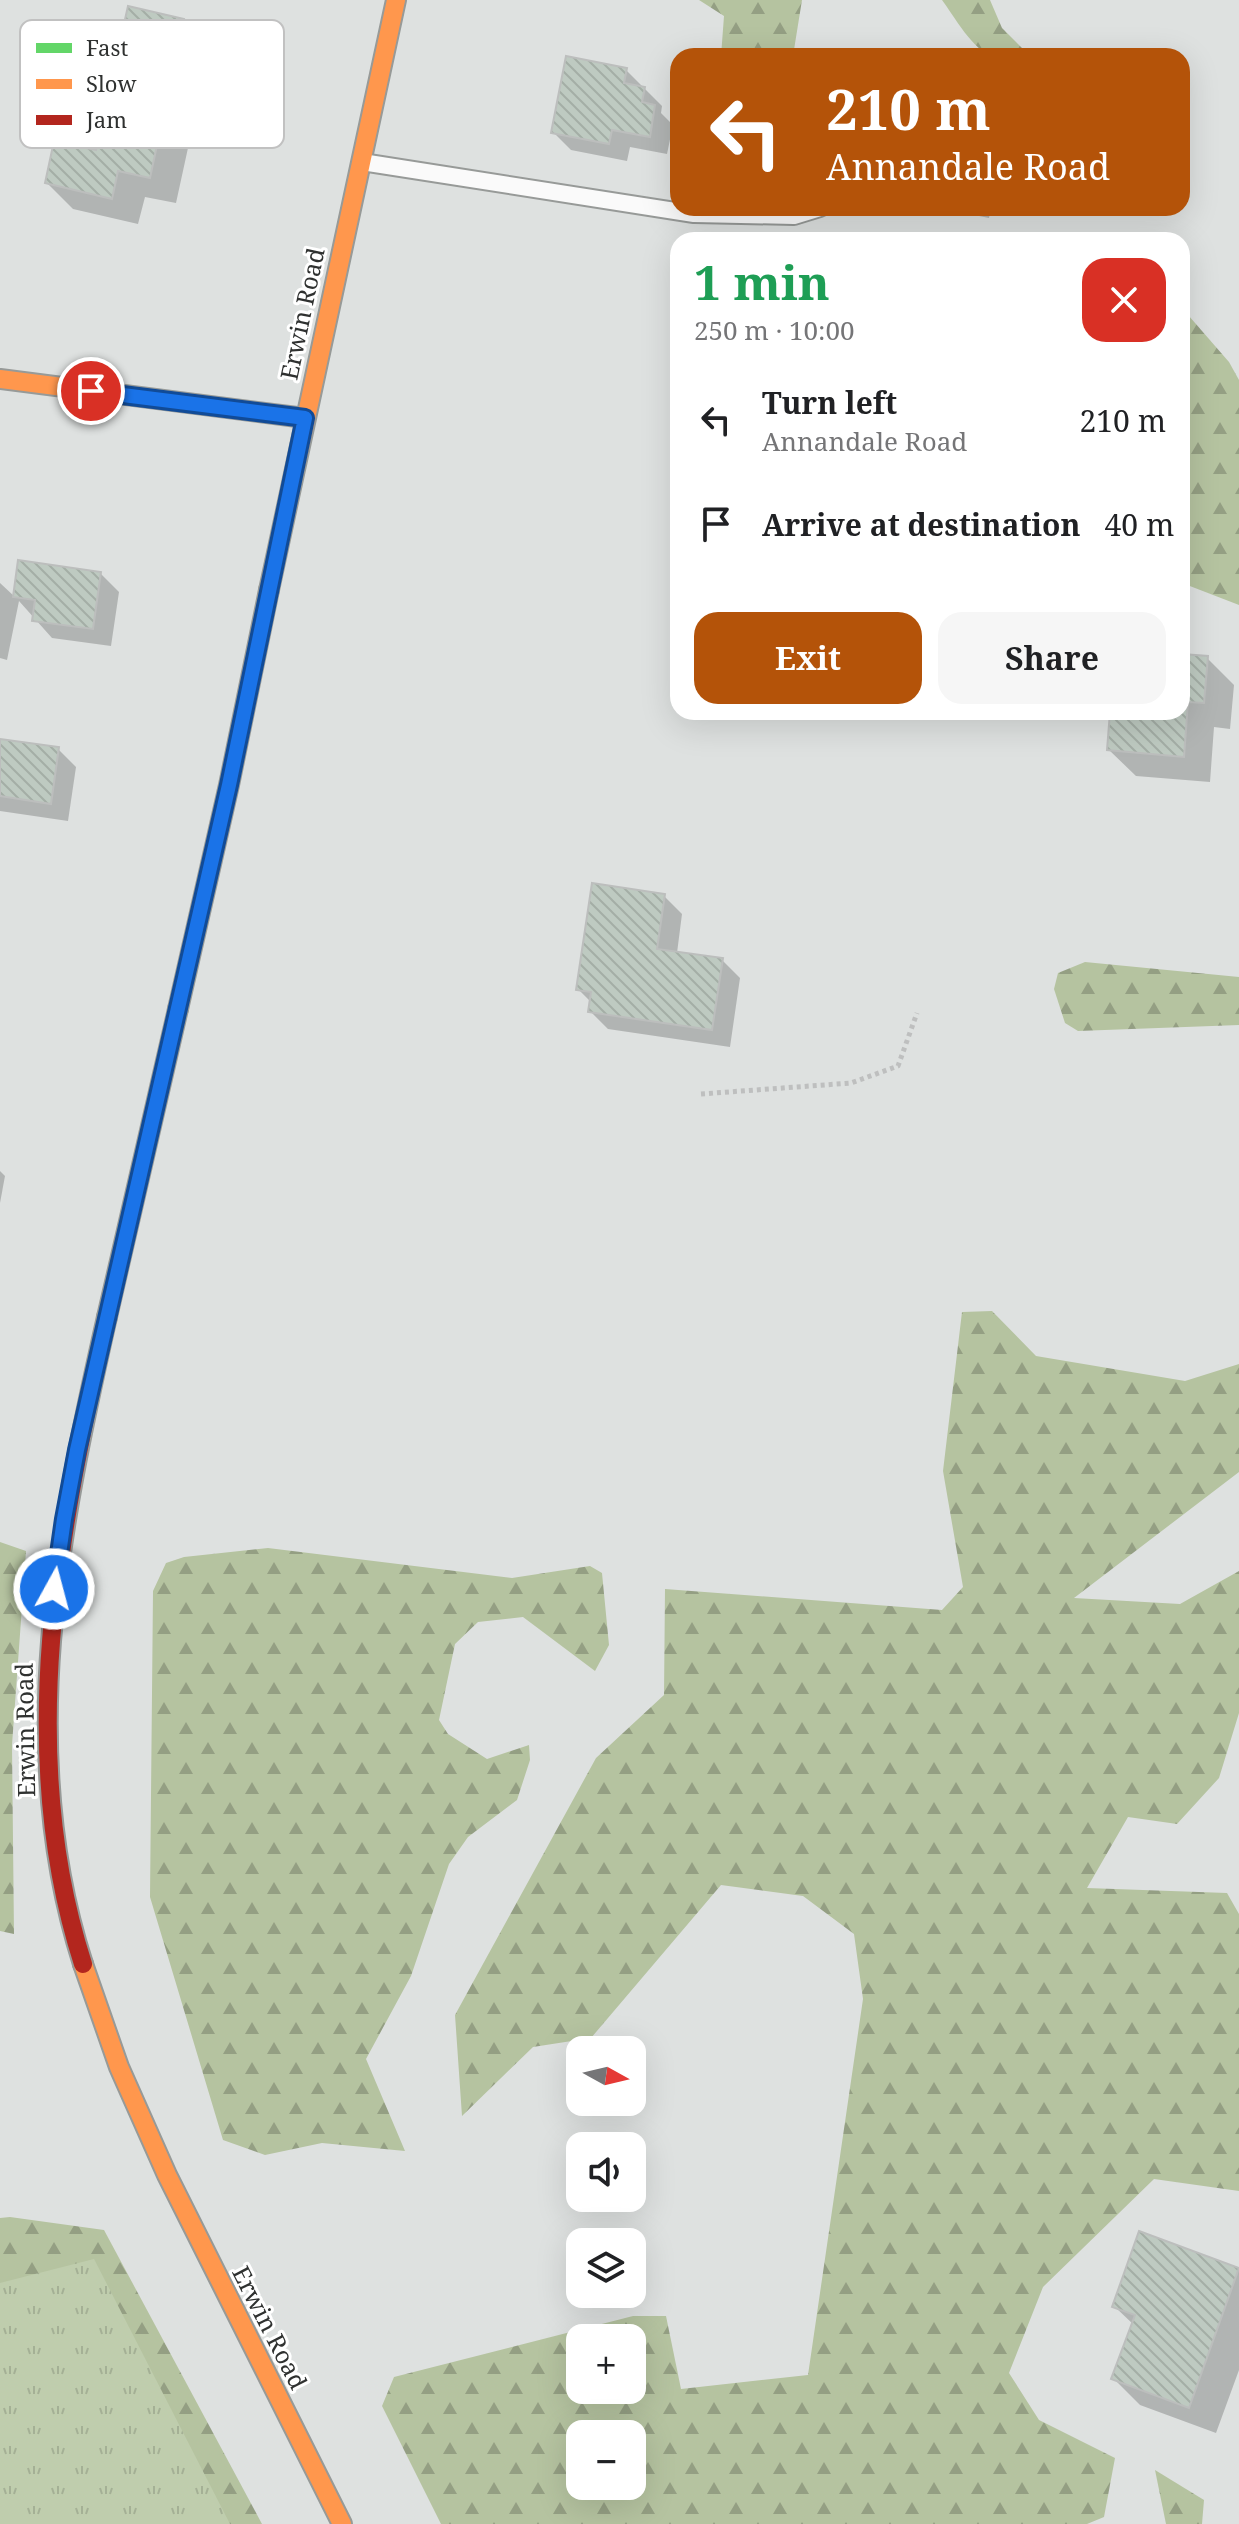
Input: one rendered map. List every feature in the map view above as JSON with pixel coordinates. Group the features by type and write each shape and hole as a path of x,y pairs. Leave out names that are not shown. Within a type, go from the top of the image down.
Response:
{"main road":[{"name":"Erwin Road","path":"342,2524 169,2183 105,2029 83,1967 55,1841 47,1743 47,1699 51,1618 66,1507 229,785 396,0"},
{"path":"0,379 305,418"}],"lane":[{"path":"361,161 670,210"}],"path":[{"path":"701,1094 851,1083 898,1066 917,1013"}],"green space":[{"path":"699,0 802,0 794,48 722,48 724,16"},
{"path":"942,0 990,0 1002,28 1022,48 979,48"},
{"path":"1190,317 1229,362 1239,380 1239,605 1190,586"},
{"path":"1085,962 1239,977 1239,1025 1078,1031 1065,1023 1054,989 1058,973"},
{"path":"992,1311 1036,1356 1185,1381 1239,1364 1239,1472 1074,1598 1180,1604 1239,1571 1239,1713 1219,1778 1177,1824 1128,1817 1087,1888 1227,1893 1239,1914 1239,2191 1154,2179 1043,2287 1009,2373 1039,2420 1115,2458 1104,2517 1087,2524 441,2524 382,2406 394,2377 566,2333 566,2404 646,2404 646,2324 602,2324 633,2316 666,2316 681,2389 808,2375 863,1999 854,1934 803,1896 721,1885 593,2036 566,2036 566,2042 533,2047 462,2116 455,2015 596,1758 664,1695 665,1589 942,1610 963,1587 943,1471 962,1312"},
{"path":"0,1542 26,1551 12,1745 14,1934 0,1931"},
{"path":"268,1548 512,1578 590,1566 602,1573 609,1645 595,1671 523,1617 478,1622 455,1644 439,1720 448,1734 487,1759 529,1745 530,1760 517,1800 468,1837 449,1864 411,1976 366,2059 405,2151 322,2143 265,2155 223,2140 150,1897 153,1591 166,1563 184,1557"},
{"path":"0,2218 104,2230 262,2524 0,2524"},
{"path":"94,2259 230,2524 0,2524 0,2283"},
{"path":"1155,2470 1204,2500 1202,2524 1166,2524"}],"building":[{"path":"128,6 184,19 184,20 125,20"},
{"path":"566,56 627,68 624,83 645,87 642,102 655,105 650,137 612,130 609,144 551,133"},
{"path":"52,148 156,148 150,178 118,171 112,199 45,183"},
{"path":"18,560 101,572 93,629 32,621 35,600 13,597"},
{"path":"1190,655 1208,656 1204,703 1190,702"},
{"path":"1109,720 1187,720 1184,757 1107,750"},
{"path":"0,739 59,747 51,804 0,796"},
{"path":"592,883 665,894 657,949 723,958 712,1030 588,1012 591,992 576,990"},
{"path":"1139,2231 1239,2268 1189,2408 1111,2379 1135,2315 1112,2307"}],"traffic: fast":[{"path":"107,1317 178,1009"}],"traffic: slow":[{"path":"269,590 396,0"},
{"path":"0,379 305,418"},
{"path":"83,1964 119,2067 167,2175 342,2524"}],"traffic: jam":[{"path":"178,1009 269,590"},
{"path":"83,1964 62,1883 51,1802 48,1721 51,1640 73,1477 107,1317"}],"route":[{"path":"54,1589 77,1450 229,785 305,418 91,391"}]}
